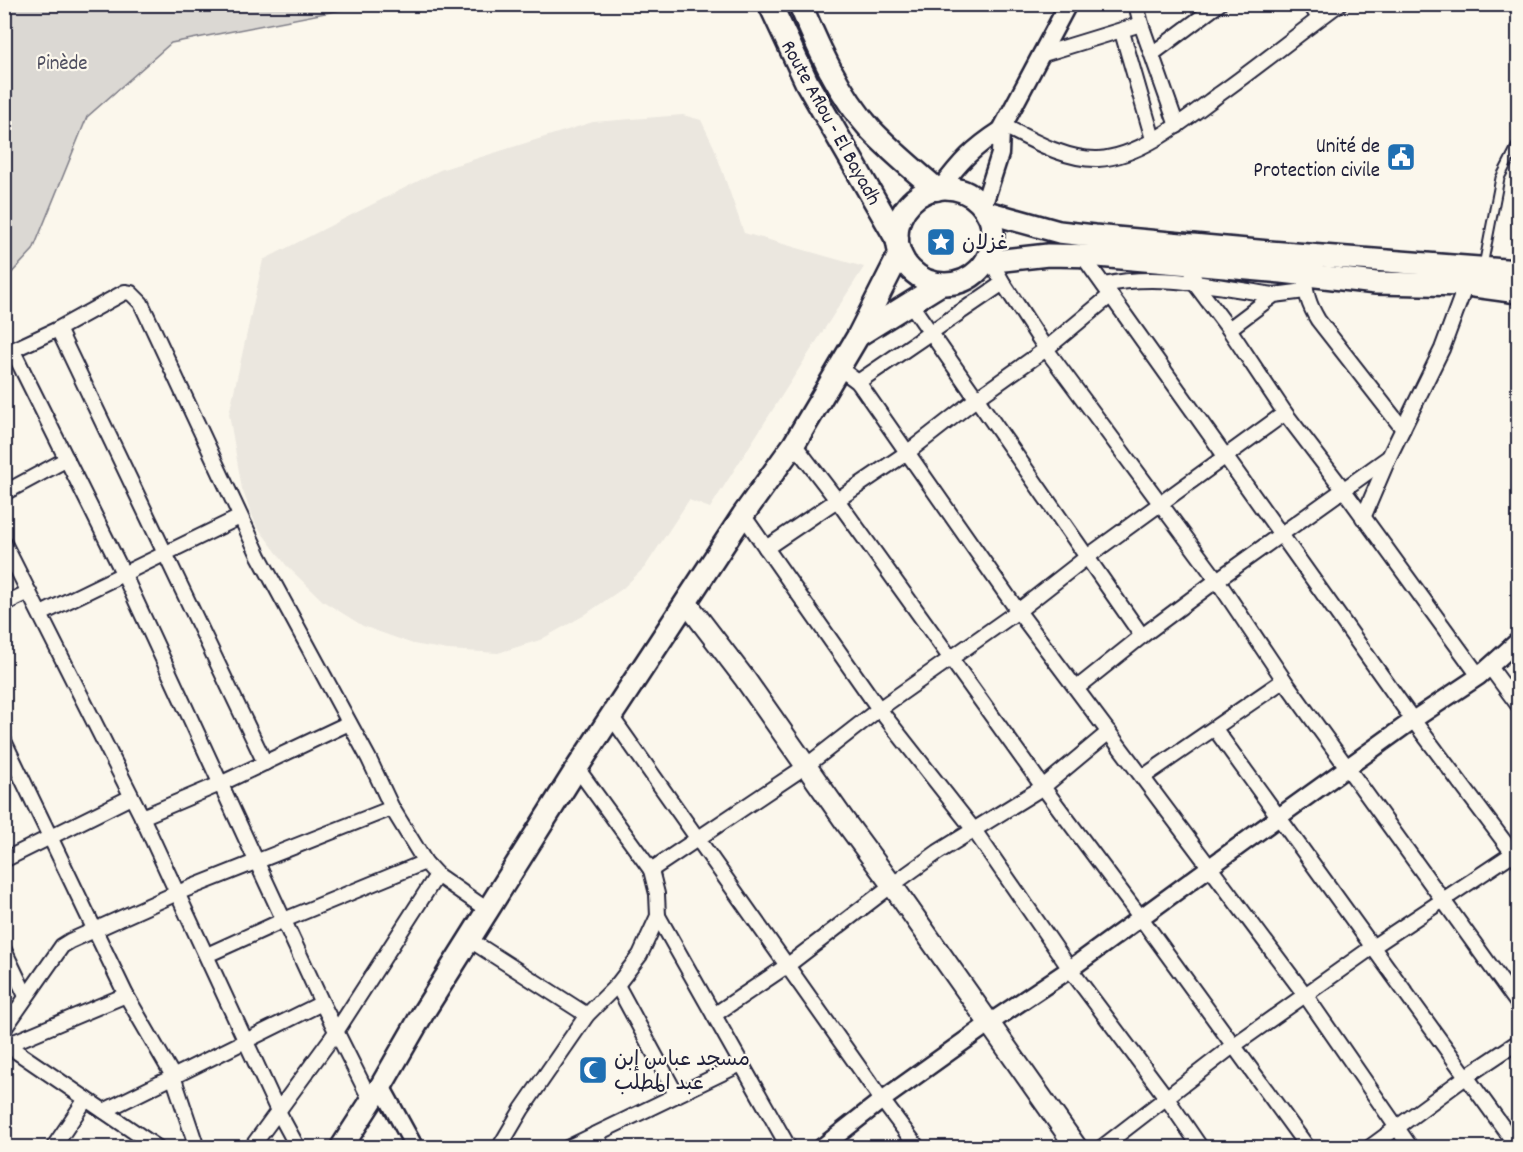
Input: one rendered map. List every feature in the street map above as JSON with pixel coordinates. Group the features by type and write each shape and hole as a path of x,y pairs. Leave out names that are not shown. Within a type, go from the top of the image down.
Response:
{"highway":[{"name":"Route Aflou - El Bayadh","path":"770,4 807,83 898,246"},
{"name":"Route Aflou - El Bayadh","path":"800,4 829,68 848,100 870,129 938,189"}],"main road":[{"path":"1518,271 1473,274 1376,283 1305,283 1190,264 1082,255 1048,255 989,262 967,279 954,284 941,284 928,281 906,265 898,246 898,225 908,207 923,194 938,189 964,193 985,210 1059,232 1473,274 1518,291"},
{"path":"985,210 992,224 993,237 989,262"},
{"path":"341,1148 577,768 743,514 794,444 858,336 898,246"},
{"path":"858,336 941,284"},
{"path":"686,602 745,679 991,1022 1077,1148"}],"street":[{"path":"985,210 1000,154 1002,128 1068,4"},
{"path":"1152,54 1219,4"},
{"path":"1310,4 1319,18"},
{"path":"1002,128 1043,146 1076,156 1095,159 1132,151 1177,126 1339,4"},
{"path":"1139,6 1141,24 1177,126"},
{"path":"1040,55 1122,32 1141,24"},
{"path":"1122,32 1153,139"},
{"path":"938,189 979,144 1002,128"},
{"path":"1082,255 1413,720 1517,855 1442,899 1374,946 1233,1046 1101,1148"},
{"path":"989,262 1046,349 1217,580 1347,769 1518,1004"},
{"path":"1190,264 1196,285 1229,329 1285,413 1363,518 1484,672 1518,705"},
{"path":"1363,518 1389,457 1442,349 1473,274"},
{"path":"766,548 908,452 976,399 1046,349 1107,290 1120,282 1143,281 1196,285 1274,295"},
{"path":"1229,329 1274,295 1305,283 1309,306 1318,320 1403,429"},
{"path":"858,382 1003,284"},
{"path":"415,1148 336,1032 124,575 67,459 9,352 58,329 125,292 135,297 145,309 259,556 392,808 424,862 437,875 489,911"},
{"path":"910,303 1142,636"},
{"path":"58,329 266,764"},
{"path":"838,367 858,382 1018,611 1306,996 1411,1148"},
{"path":"651,870 806,766 879,709 1018,611 1223,456 1285,413"},
{"path":"794,444 1308,1148"},
{"path":"1077,688 1142,636 1280,533 1389,457"},
{"path":"4,493 67,459"},
{"path":"743,514 879,709 974,830 1070,969 1082,982 1202,1148"},
{"path":"41,614 240,517"},
{"path":"4,543 142,817 278,1111 298,1148"},
{"path":"4,603 29,592"},
{"path":"821,1148 882,1100 1070,969 1413,720 1484,672 1518,641"},
{"path":"1143,777 1284,680"},
{"path":"611,716 918,1148"},
{"path":"142,817 266,764 349,723"},
{"path":"1215,729 1518,1148"},
{"path":"714,1015 788,965 938,852 1043,787 1109,732"},
{"path":"4,741 96,928 126,995 172,1076 197,1148"},
{"path":"499,1148 522,1109 587,1015 617,985 640,955 658,916 658,904 651,870 577,768"},
{"path":"4,860 130,797"},
{"path":"4,1029 62,946 96,928 177,893 392,808"},
{"path":"207,955 284,920 424,862"},
{"path":"251,1148 336,1032 437,875"},
{"path":"658,916 789,1148"},
{"path":"470,940 587,1015"},
{"path":"4,950 26,996"},
{"path":"617,985 676,1094"},
{"path":"6,1044 126,995"},
{"path":"104,1111 322,1003"},
{"path":"1369,1148 1467,1076 1518,1042"},
{"path":"6,1044 152,1146"},
{"path":"567,1148 741,1064"},
{"path":"53,1148 86,1099"},
{"path":"595,1134 603,1148"}],"lane":[{"path":"1473,274 1500,178 1518,143"}],"shaded area":[{"path":"683,115 701,120 714,147 744,233 864,267 710,508 689,500 645,567 622,589 583,616 540,640 498,653 448,650 413,644 363,626 323,601 286,565 256,525 242,489 229,414 263,260 440,170 593,122"}],"green space":[{"name":"Pinède","path":"5,4 367,5 171,43 87,117 33,250 5,280"}],"place":[{"name":"Unité de Protection civile","path":"1401,157"},
{"name":"غزلان","path":"941,242"},
{"name":"مسجد عباس إبن عبد المطلب","path":"593,1070"}]}
